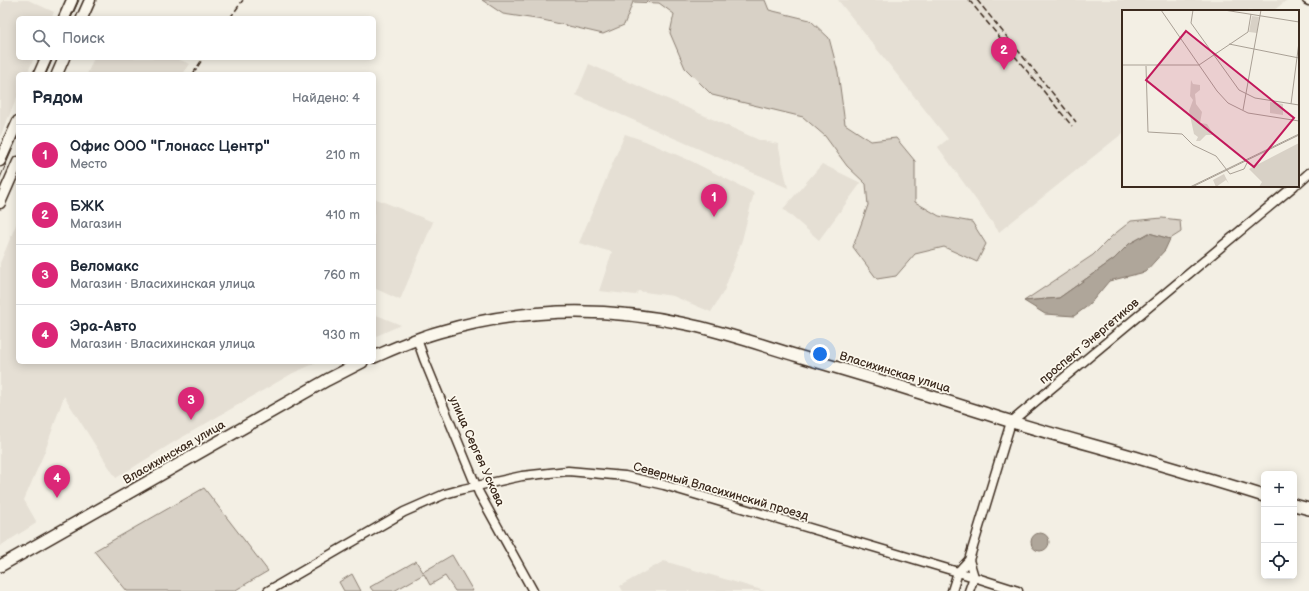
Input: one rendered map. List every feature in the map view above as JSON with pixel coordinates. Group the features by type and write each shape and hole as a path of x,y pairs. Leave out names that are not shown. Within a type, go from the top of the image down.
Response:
{"highway":[{"name":"Власихинская улица","path":"376,355 417,339 460,326 507,316 537,313 574,312 616,313 648,317 688,324 727,334 906,388 1011,422 1261,495"},
{"name":"Власихинская улица","path":"0,566 327,380 358,364"},
{"path":"1297,506 1309,509"}],"main road":[{"path":"65,16 72,0"},
{"path":"83,16 90,0"},
{"path":"40,72 45,60"},
{"path":"58,72 63,60"},
{"path":"0,161 16,125"},
{"path":"0,203 16,167"}],"street":[{"path":"1299,181 1309,173"},
{"name":"проспект Энергетиков","path":"1011,422 1293,187"},
{"name":"улица Сергея Ускова","path":"417,339 476,486 533,591"},
{"path":"952,591 958,572 969,560 1011,422"},
{"name":"Северный Власихинский проезд","path":"268,591 404,512 445,494 522,476 557,471 618,475 642,479 1018,591"},
{"path":"969,560 974,577 969,591"}],"shaded area":[{"path":"3,0 28,0 54,12 52,16 16,16 16,60 33,60 28,72 16,72 16,100 0,137 0,7"},
{"path":"482,0 765,0 769,10 810,20 829,38 838,72 845,124 871,141 896,138 915,161 915,202 939,216 972,222 986,244 977,262 944,247 915,254 896,276 877,279 853,247 868,205 866,184 847,166 825,136 803,117 712,95 685,68 670,33 674,14 659,3 633,2 624,25 603,34 543,20 503,14"},
{"path":"838,0 1287,0 1274,10 1122,10 1122,134 999,232 938,147 948,139"},
{"path":"93,60 180,60 190,64 184,72 88,72"},
{"path":"589,64 759,140 778,144 788,188 576,95"},
{"path":"625,134 691,161 754,193 742,240 724,291 711,312 673,296 638,291 636,295 599,291 612,252 579,243"},
{"path":"822,164 861,183 819,240 783,209"},
{"path":"376,199 433,222 400,300 376,289"},
{"path":"1162,218 1180,220 1181,232 1170,239 1149,233 1129,244 1114,259 1059,298 1024,301 1093,255 1112,236 1131,221"},
{"path":"16,225 16,364 313,364 293,373 174,442 116,478 64,396 45,451 24,500 36,521 35,524 0,546 0,263"},
{"path":"1149,233 1170,239 1165,250 1145,272 1109,281 1089,305 1074,316 1045,314 1024,301 1059,298 1114,259 1129,244"},
{"path":"376,315 401,325 376,336"},
{"path":"204,488 268,571 234,591 127,591 94,551"},
{"path":"1040,533 1046,536 1049,542 1046,548 1040,551 1034,548 1031,542 1034,536"},
{"path":"452,555 473,591 455,591 445,576 430,585 424,574 394,591 373,591 370,587 416,561 423,572"},
{"path":"664,561 765,591 623,591 620,586"},
{"path":"352,574 361,591 344,591 339,582"}],"tram line":[{"path":"72,16 79,0"},
{"path":"47,72 52,60"},
{"path":"0,178 16,141"}],"railway":[{"path":"231,16 243,0"},
{"path":"969,0 1072,126"},
{"path":"977,0 1076,122"},
{"path":"194,72 202,60"}],"place":[{"name":"БЖК","path":"1004,70"},
{"name":"Офис ООО \"Глонасс Центр\"","path":"714,217"},
{"name":"Веломакс","path":"191,420"},
{"name":"Эра-Авто","path":"57,498"}]}
